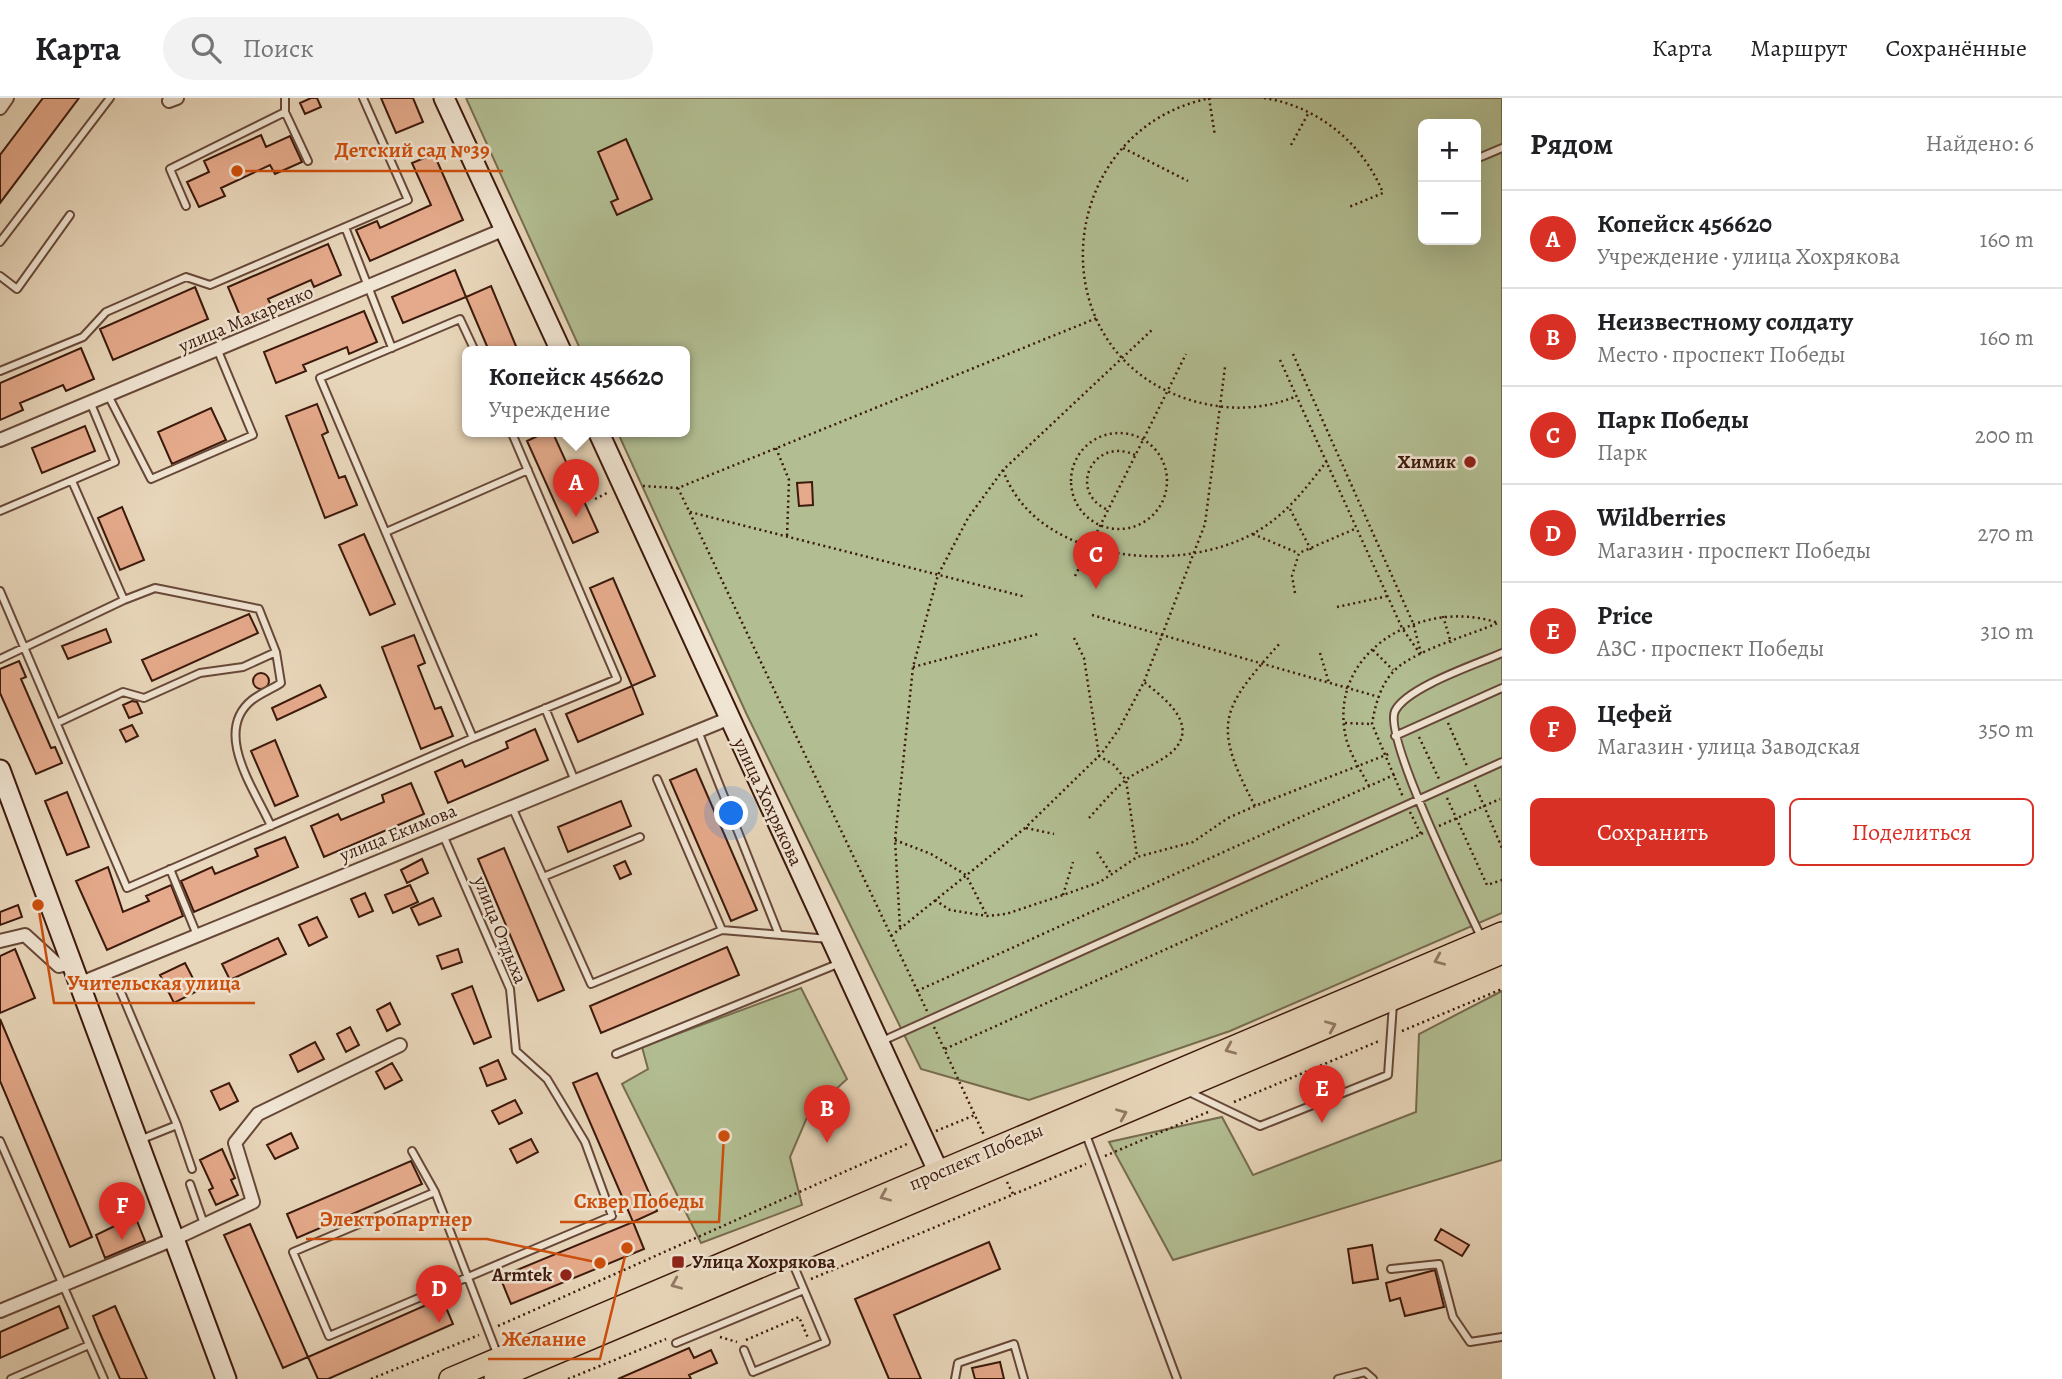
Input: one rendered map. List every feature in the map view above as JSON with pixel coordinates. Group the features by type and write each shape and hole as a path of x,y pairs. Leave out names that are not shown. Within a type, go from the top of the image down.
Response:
{"main road":[{"name":"проспект Победы","path":"501,1373 942,1182 1492,937"},
{"name":"проспект Победы","path":"996,1158 1085,1130 1502,953"},
{"name":"проспект Победы","path":"450,1379 501,1373 789,1254 942,1182"}],"street":[{"path":"0,108 7,98"},
{"path":"444,98 559,346"},
{"name":"улица Макаренко","path":"0,440 109,397 505,229"},
{"name":"улица Хохрякова","path":"601,437 942,1182"},
{"name":"улица Екимова","path":"80,983 730,718"},
{"path":"0,770 140,1140 226,1379"},
{"path":"0,941 26,934 59,966 73,963"},
{"path":"0,1311 205,1226 253,1202 235,1143 258,1114 400,1045"}],"lane":[{"path":"0,242 110,98"},
{"path":"285,98 285,112 308,161"},
{"path":"0,371 83,337 106,312 186,276 210,285 408,200 363,98"},
{"path":"186,206 170,169 285,112"},
{"path":"1481,157 1502,148"},
{"path":"0,276 17,289 70,215"},
{"path":"345,227 392,348"},
{"path":"473,346 460,318 320,377 473,738"},
{"path":"109,397 151,479 253,435 218,351"},
{"path":"0,511 115,462 91,404"},
{"path":"0,591 127,888 617,678 514,437"},
{"path":"386,532 528,471"},
{"path":"72,481 124,600"},
{"path":"0,659 155,588 258,609 276,652 281,683 251,701 234,728 237,750 271,825"},
{"path":"57,723 123,692 144,698 200,673 243,667 276,652"},
{"path":"1492,937 1433,829 1406,769 1395,736 1395,711 1413,693 1502,653"},
{"path":"1395,736 1502,688"},
{"path":"545,708 575,781"},
{"path":"698,731 779,935"},
{"path":"878,1042 1502,762"},
{"path":"657,779 722,930"},
{"path":"512,807 591,984 722,930 831,939"},
{"name":"улица Отдыха","path":"443,835 510,989 516,1051 547,1079 585,1142 612,1216 468,1277"},
{"path":"543,877 640,837"},
{"path":"170,869 197,935"},
{"path":"616,1054 842,962"},
{"path":"120,990 177,1125 192,1169"},
{"path":"1182,1089 1260,1126 1388,1075 1393,999"},
{"path":"140,1140 177,1125"},
{"path":"1085,1130 1177,1379"},
{"path":"0,1141 104,1379"},
{"path":"412,1151 435,1192 489,1331 501,1373"},
{"path":"190,1184 205,1226"},
{"path":"435,1192 293,1251 329,1336 468,1277"},
{"path":"744,1350 753,1372 826,1342 789,1254"},
{"path":"1391,1269 1439,1264 1452,1317 1470,1342 1502,1337"},
{"path":"676,1343 803,1287"},
{"path":"955,1379 958,1363 1014,1344 1024,1379"},
{"path":"11,1379 89,1345"},
{"path":"1339,1379 1365,1372 1373,1379"}],"path":[{"path":"1215,136 1210,98 1169,112 1146,126 1122,148 1095,189 1086,215 1082,269 1088,296 1098,321 1124,358 1151,382 1167,391 1201,404 1221,407 1255,407 1297,396"},
{"path":"1264,98 1309,112 1347,138 1379,182 1383,193 1349,207"},
{"path":"1291,145 1309,112"},
{"path":"1122,148 1188,181"},
{"path":"928,1014 678,488 1097,318"},
{"path":"900,929 895,840 913,667 938,575 968,518 1003,470 1153,329"},
{"path":"1280,360 1402,628 1421,655 1413,623 1293,354"},
{"path":"1075,576 1186,355"},
{"path":"891,936 1026,828 1099,756 1119,729 1144,682 1205,524 1225,367"},
{"path":"1128,434 1143,440 1154,448 1165,465 1167,485 1162,504 1149,520 1130,528 1100,526 1084,515 1074,498 1071,478 1077,458 1090,443 1108,435 1128,434"},
{"path":"776,448 789,480 787,536"},
{"path":"1108,510 1096,503 1089,491 1087,478 1092,465 1108,452 1121,451 1135,456"},
{"path":"1003,470 1016,499 1037,521 1061,536 1089,547 1155,555 1194,552 1253,534 1290,509 1327,461"},
{"path":"1290,509 1311,550"},
{"path":"688,511 1026,597"},
{"path":"1253,534 1298,553 1311,550 1357,528"},
{"path":"1295,593 1292,576 1298,553"},
{"path":"1337,607 1388,596"},
{"path":"1092,615 1379,697"},
{"path":"1443,616 1451,643"},
{"path":"913,667 1038,634"},
{"path":"1074,638 1084,658 1099,756"},
{"path":"1255,806 1234,765 1226,728 1234,698 1281,642"},
{"path":"1373,650 1394,671"},
{"path":"1320,653 1329,683"},
{"path":"1089,818 1126,780 1174,750 1181,729 1172,704 1144,682"},
{"path":"1345,723 1372,723"},
{"path":"1415,727 1487,885 1502,880"},
{"path":"935,900 950,910 987,916 1006,914 1112,875 1137,857 1193,842 1228,818 1398,750"},
{"path":"1099,756 1114,765 1126,780 1137,857"},
{"path":"917,991 1406,769"},
{"path":"945,1049 1500,799"},
{"path":"1026,828 1054,834"},
{"path":"895,840 931,854 966,875 987,916"},
{"path":"1097,852 1112,875"},
{"path":"1063,895 1073,862"},
{"path":"803,1287 1013,1194 1502,989"},
{"path":"934,1026 1013,1194"},
{"path":"372,1379 489,1331 975,1115"},
{"path":"701,1332 740,1343 799,1317 812,1348"},
{"path":"568,1379 666,1339"}],"green space":[{"path":"466,98 1502,98 1502,913 1230,1031 1029,1100 921,1069 747,715 620,437 690,437 690,346 579,346"},
{"path":"801,988 847,1079 808,1115 790,1157 802,1205 701,1243 622,1084 648,1069 642,1047"},
{"path":"1502,991 1502,1160 1173,1260 1109,1142 1222,1117 1253,1175 1416,1112 1419,1034"}],"building":[{"path":"43,98 79,98 0,203 0,155"},
{"path":"317,98 321,107 305,114 300,103"},
{"path":"381,98 413,98 423,122 396,133"},
{"path":"261,135 266,147 290,136 302,162 275,174 270,165 221,188 225,196 199,207 187,182 209,172 204,161"},
{"path":"626,139 652,199 617,215 611,202 618,199 598,152"},
{"path":"434,154 463,220 370,261 356,230 377,221 380,228 431,205 412,163"},
{"path":"328,244 341,275 314,287 311,280 268,299 271,305 241,318 228,287"},
{"path":"455,270 466,297 403,323 392,297"},
{"path":"491,286 516,346 487,346 466,297"},
{"path":"195,287 208,319 113,360 100,329"},
{"path":"364,311 377,342 349,354 347,347 303,365 306,371 276,383 264,352"},
{"path":"81,348 94,379 66,391 63,385 20,403 23,410 0,420 0,383"},
{"path":"317,404 328,432 322,435 339,478 345,476 357,505 325,518 286,416"},
{"path":"211,408 226,440 172,464 158,432"},
{"path":"85,426 95,451 42,473 32,448"},
{"path":"535,437 555,437 598,532 573,543 527,441"},
{"path":"812,482 813,505 799,506 797,483"},
{"path":"122,507 144,560 120,570 98,518"},
{"path":"364,534 395,604 370,615 339,545"},
{"path":"613,578 655,676 632,686 590,588"},
{"path":"249,614 258,633 152,681 142,660"},
{"path":"106,629 111,642 68,659 62,646"},
{"path":"414,635 425,663 418,666 435,709 441,707 453,736 421,749 382,647"},
{"path":"19,661 26,677 21,679 51,748 55,747 62,763 36,774 0,693 0,669"},
{"path":"258,673 264,673 269,681 267,687 258,689 253,684 253,678"},
{"path":"320,685 326,697 277,720 272,708"},
{"path":"632,686 643,714 578,742 566,714"},
{"path":"137,702 142,713 129,718 123,705"},
{"path":"132,725 138,736 126,742 120,730"},
{"path":"535,729 548,760 448,803 435,772 462,760 465,767 508,748 506,742"},
{"path":"275,740 298,796 275,806 251,751"},
{"path":"696,769 757,910 731,921 670,780"},
{"path":"411,783 424,814 324,857 311,826 338,814 341,820 384,802 382,795"},
{"path":"67,792 89,847 67,855 45,801"},
{"path":"621,801 631,826 568,852 558,827"},
{"path":"285,837 298,867 194,912 181,881 212,867 215,874 258,856 255,849"},
{"path":"504,848 564,990 538,1001 478,859"},
{"path":"422,859 428,873 407,883 401,870"},
{"path":"625,861 631,874 620,879 614,866"},
{"path":"108,867 123,912 149,901 146,896 171,885 183,916 107,950 76,881"},
{"path":"410,885 418,902 393,913 385,895"},
{"path":"365,893 373,911 359,917 351,899"},
{"path":"433,898 441,916 419,925 411,908"},
{"path":"18,905 22,917 0,925 0,912"},
{"path":"317,917 327,937 309,946 299,925"},
{"path":"278,938 286,954 230,980 222,964"},
{"path":"727,947 739,975 601,1033 590,1006"},
{"path":"15,949 35,998 0,1013 0,956"},
{"path":"458,949 462,962 442,969 437,956"},
{"path":"185,963 199,990 174,1003 160,975"},
{"path":"472,986 491,1037 474,1044 452,994"},
{"path":"390,1003 400,1024 387,1031 377,1010"},
{"path":"0,1019 92,1237 70,1247 0,1081"},
{"path":"350,1027 359,1045 346,1052 337,1034"},
{"path":"315,1042 324,1059 298,1072 290,1055"},
{"path":"498,1060 506,1079 487,1086 480,1068"},
{"path":"392,1063 402,1080 385,1089 376,1072"},
{"path":"597,1073 657,1211 633,1222 573,1083"},
{"path":"229,1083 238,1101 220,1110 211,1091"},
{"path":"515,1100 522,1113 499,1124 492,1111"},
{"path":"291,1133 298,1148 275,1159 267,1145"},
{"path":"531,1139 538,1152 517,1163 510,1149"},
{"path":"222,1149 235,1178 231,1180 238,1195 216,1205 209,1190 213,1188 200,1160"},
{"path":"411,1161 422,1184 297,1238 287,1214"},
{"path":"135,1216 145,1241 105,1258 96,1235"},
{"path":"633,1222 644,1249 511,1304 500,1277"},
{"path":"250,1224 308,1357 283,1368 224,1235"},
{"path":"1441,1229 1469,1245 1462,1256 1435,1240"},
{"path":"989,1242 1000,1269 894,1315 921,1379 889,1379 855,1299"},
{"path":"1372,1245 1378,1279 1353,1283 1348,1249"},
{"path":"1435,1270 1444,1307 1405,1316 1400,1298 1390,1301 1386,1283"},
{"path":"442,1298 453,1324 328,1379 318,1379 308,1357"},
{"path":"59,1306 68,1328 0,1358 0,1332"},
{"path":"115,1306 147,1379 120,1379 93,1316"},
{"path":"689,1348 694,1358 711,1350 717,1363 689,1375 691,1379 618,1379"},
{"path":"1000,1362 1004,1379 975,1379 972,1368"}],"place":[{"name":"Детский сад №39","path":"237,171"},
{"name":"Химик","path":"1470,462"},
{"name":"Копейск 456620","path":"576,517"},
{"name":"Парк Победы","path":"1096,589"},
{"name":"Учительская улица","path":"38,905"},
{"name":"Price","path":"1322,1123"},
{"name":"Сквер Победы","path":"724,1136"},
{"name":"Неизвестному солдату","path":"827,1143"},
{"name":"Цефей","path":"122,1240"},
{"name":"Желание","path":"627,1248"},
{"name":"Улица Хохрякова","path":"678,1262"},
{"name":"Электропартнер","path":"600,1263"},
{"name":"Armtek","path":"566,1275"},
{"name":"Wildberries","path":"439,1323"}]}
